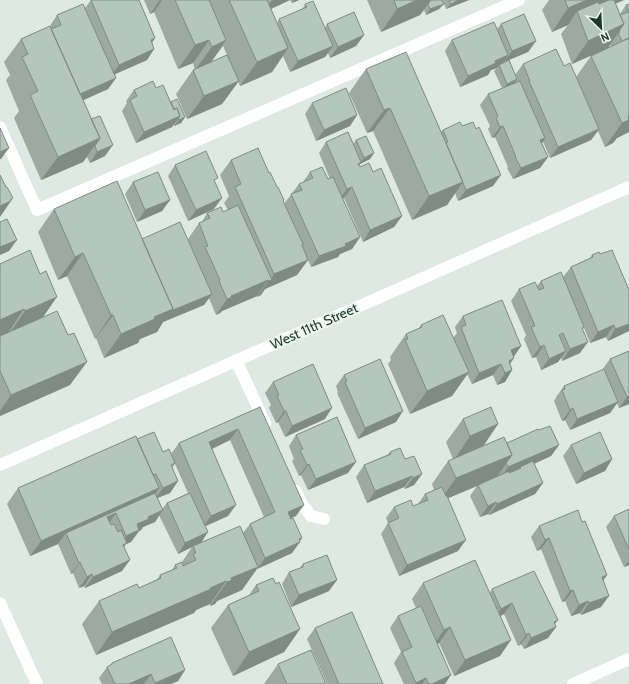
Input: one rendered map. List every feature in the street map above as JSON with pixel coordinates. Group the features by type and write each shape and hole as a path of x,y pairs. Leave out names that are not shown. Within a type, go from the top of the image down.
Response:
{"street":[{"path":"0,127 37,210 518,0"},
{"name":"West 11th Street","path":"0,464 629,187"},
{"path":"236,360 270,433"},
{"path":"292,482 301,503 311,516 324,519"},
{"path":"0,603 37,684"},
{"path":"573,684 629,659"}],"building":[{"path":"91,0 139,0 155,38 151,40 154,49 119,65"},
{"path":"175,0 209,0 226,40 212,47 209,40 195,45"},
{"path":"229,0 267,0 288,48 257,62"},
{"path":"394,0 417,0 397,9"},
{"path":"431,0 442,0 444,4 430,9 428,4"},
{"path":"449,0 459,0 451,4"},
{"path":"565,0 587,0 568,8"},
{"path":"609,0 614,0 624,24 588,41 577,11 598,2 599,4"},
{"path":"313,1 333,46 298,61 279,19 307,7 305,4"},
{"path":"83,4 116,78 80,94 51,29 61,25 57,15"},
{"path":"629,4 629,38 622,41 618,33 624,24 620,15 628,12 626,5"},
{"path":"354,12 364,35 338,47 327,24"},
{"path":"524,14 536,41 512,51 501,24"},
{"path":"494,22 508,55 495,61 496,63 468,76 452,40"},
{"path":"50,26 100,138 58,157 30,95 38,91 22,57 28,54 21,39"},
{"path":"629,38 629,120 622,123 591,56"},
{"path":"556,49 564,66 570,63 599,129 558,147 523,64"},
{"path":"406,52 463,182 429,196 390,108 384,110 366,69"},
{"path":"227,55 239,81 204,96 193,70"},
{"path":"509,60 517,79 507,84 499,65"},
{"path":"153,81 156,88 163,85 174,110 177,108 180,116 144,132 130,100 137,96 134,90"},
{"path":"520,81 545,138 540,140 548,157 521,168 503,126 500,127 496,118 498,116 488,94"},
{"path":"346,88 357,115 324,130 312,103"},
{"path":"177,99 185,117 179,120 178,119 180,116 177,108 174,109 171,102"},
{"path":"100,116 113,145 97,152 95,146 100,138 91,119"},
{"path":"460,122 462,126 473,122 476,129 479,127 501,175 466,190 446,143 448,142 443,130"},
{"path":"0,128 9,148 0,152"},
{"path":"348,132 361,162 358,164 360,167 369,163 373,172 381,168 402,216 370,230 352,187 347,189 326,142"},
{"path":"366,136 374,153 364,158 356,140"},
{"path":"258,148 269,173 270,172 284,200 283,201 303,244 302,245 308,260 274,274 235,187 241,184 231,160"},
{"path":"206,151 218,178 214,180 222,198 196,210 175,165"},
{"path":"322,167 328,179 333,177 360,237 345,244 346,246 319,256 291,194 302,190 299,184 313,178 310,172"},
{"path":"158,172 170,200 145,210 133,182"},
{"path":"0,175 13,198 10,200 11,201 0,206"},
{"path":"117,181 173,309 154,317 155,319 121,334 83,253 75,257 54,209"},
{"path":"238,205 272,280 268,280 227,299 205,247 208,246 199,223 210,218 207,213 221,207 223,212"},
{"path":"7,219 17,240 0,247 0,222"},
{"path":"180,222 212,294 171,311 173,309 142,239"},
{"path":"30,250 40,274 46,271 57,297 25,311 24,309 0,320 0,264"},
{"path":"612,250 629,290 629,324 615,329 614,325 598,332 571,267 593,257 592,255 599,252 600,254"},
{"path":"561,272 584,327 582,328 588,342 570,349 563,333 559,335 566,351 549,359 544,345 540,347 531,327 535,326 519,289 535,282 539,290 544,288 541,281"},
{"path":"502,300 521,346 511,350 514,358 509,361 512,370 505,373 501,364 479,373 461,327 466,325 463,316"},
{"path":"57,311 68,335 74,333 87,362 11,395 0,371 0,336"},
{"path":"443,315 469,372 427,391 405,340 408,339 406,334"},
{"path":"629,351 629,396 627,397 610,359"},
{"path":"380,359 403,411 365,428 345,382 347,381 344,375"},
{"path":"313,364 332,408 292,426 286,411 284,411 277,396 279,395 273,382"},
{"path":"604,369 618,402 577,419 573,408 570,410 562,390 565,389 564,386"},
{"path":"260,407 304,505 288,512 291,519 293,518 302,538 299,539 300,542 265,558 250,524 275,512 238,429 209,442 236,505 211,516 179,443"},
{"path":"491,407 498,424 470,436 463,419"},
{"path":"337,417 356,462 316,479 300,450 303,449 296,435"},
{"path":"550,426 559,445 508,467 506,463 512,455 507,443 538,429 539,430"},
{"path":"154,432 163,452 169,449 175,463 171,465 178,481 163,488 156,474 153,475 137,439"},
{"path":"600,432 612,459 584,473 571,445"},
{"path":"136,436 159,488 41,541 18,488"},
{"path":"504,437 512,455 456,478 448,461"},
{"path":"400,448 405,459 414,456 422,474 413,478 412,476 375,491 364,465 391,454 390,452"},
{"path":"533,461 543,483 497,504 496,502 488,506 478,485 509,471 509,473 521,468 520,467"},
{"path":"442,487 466,540 407,565 388,523 399,518 394,507 411,500 413,506 428,500 425,494"},
{"path":"155,493 163,510 148,517 149,519 137,524 139,530 126,536 116,513 107,517 111,525 114,524 118,532 121,530 127,543 123,545 130,560 93,577 92,574 87,577 66,533"},
{"path":"190,493 208,532 185,543 167,503"},
{"path":"629,509 629,549 614,516"},
{"path":"578,510 582,522 585,521 607,575 602,577 609,596 589,603 588,601 579,605 573,590 570,591 549,538 545,540 539,526"},
{"path":"240,526 258,567 231,578 232,580 226,581 112,632 99,601 137,584 139,588 161,578 160,575 177,568 175,565 182,562 183,566 196,560 193,554 196,553 193,546"},
{"path":"327,555 337,580 299,595 289,572 303,567 303,564"},
{"path":"475,560 511,640 465,660 450,627 444,630 423,583"},
{"path":"534,571 558,620 554,622 556,627 531,638 529,633 526,635 512,603 501,609 492,589"},
{"path":"273,578 276,584 279,582 300,629 249,652 228,605 259,591 256,585"},
{"path":"421,606 451,675 432,684 429,684 426,678 416,683 402,652 412,647 398,616"},
{"path":"352,612 383,684 339,684 315,628"},
{"path":"171,637 185,670 155,683 151,674 129,684 115,684 107,667 112,663"},
{"path":"311,650 326,684 287,684 278,664"}]}
